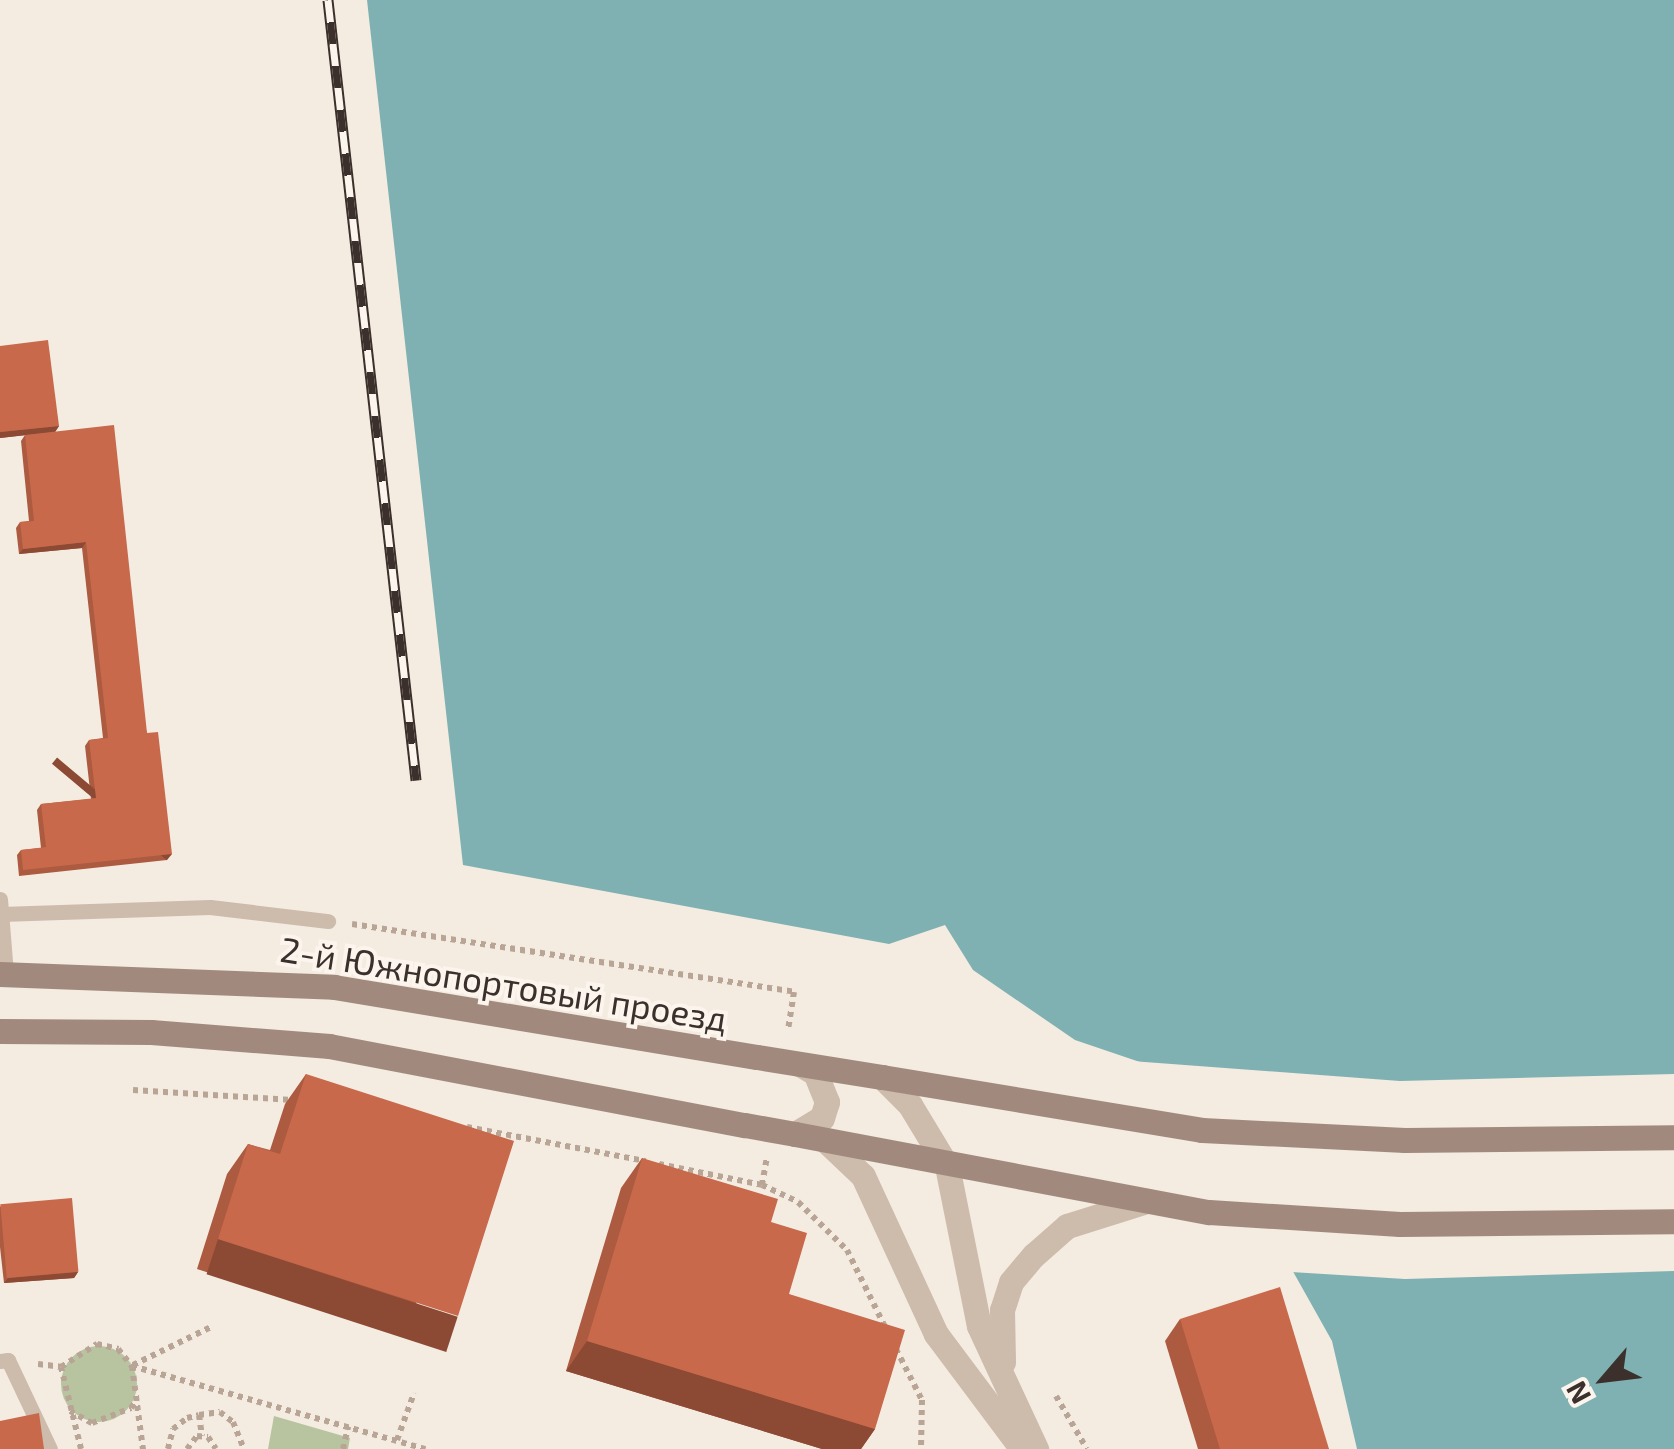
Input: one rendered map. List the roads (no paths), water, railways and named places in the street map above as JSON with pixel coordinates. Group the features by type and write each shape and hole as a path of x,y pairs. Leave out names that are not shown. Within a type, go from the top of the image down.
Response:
{"main road":[{"name":"2-й Южнопортовый проезд","path":"3,974 334,987 1202,1130 1405,1140 1674,1137"},
{"path":"0,1031 151,1032 329,1046 1147,1201 1400,1224 1674,1221"}],"street":[{"path":"795,1134 822,1118 827,1102 815,1073 801,1065"},
{"path":"882,1077 910,1105 947,1166 975,1310 1006,1382"},
{"path":"825,1140 863,1176 936,1334 1036,1449"},
{"path":"1022,1449 1011,1418 1000,1336 1010,1282 1067,1226 1147,1201"}],"lane":[{"path":"0,899 3,974"},
{"path":"1,914 210,906 328,921"},
{"path":"0,1361 8,1360 50,1449"}],"water":[{"path":"367,0 1674,0 1674,1449 1357,1449 1332,1341 1184,1077 1075,1040 973,970 945,925 889,944 463,865"}],"railway":[{"path":"328,0 416,780"}]}
